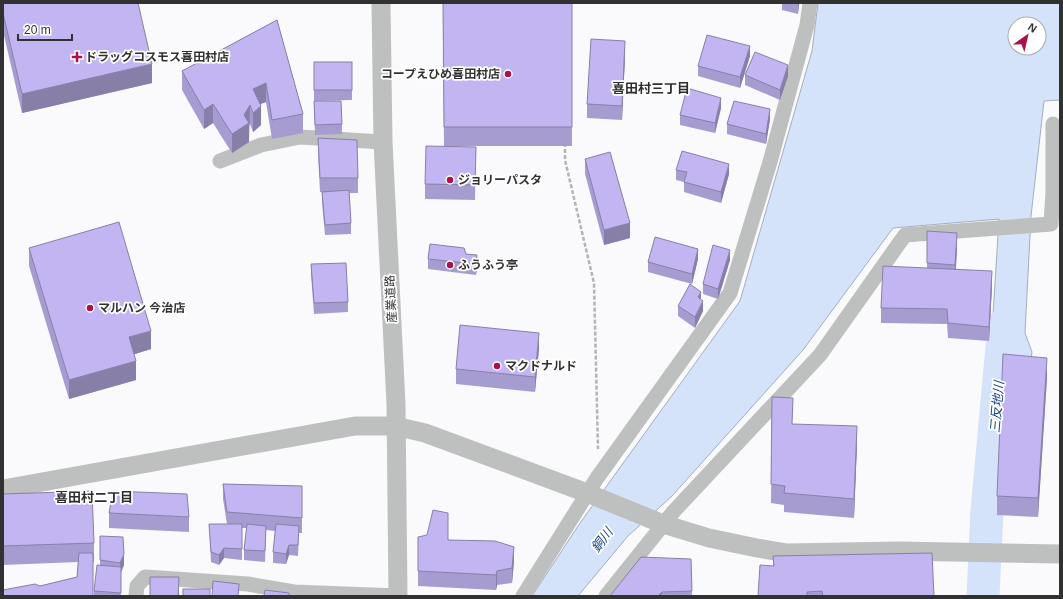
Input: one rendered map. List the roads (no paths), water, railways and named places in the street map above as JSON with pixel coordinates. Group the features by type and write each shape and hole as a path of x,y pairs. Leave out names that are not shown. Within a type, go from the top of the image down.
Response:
{"street":[{"name":"産業道路","path":"380,3 383,142 396,404 395,426 398,596"},
{"path":"523,596 730,293 770,162 807,25 810,3"},
{"path":"606,596 663,524 820,355 904,235 1051,224 1057,192 1053,124"},
{"path":"220,161 261,145 300,137 383,142"},
{"path":"3,489 355,426 395,426 439,438 591,495 663,524 709,538 787,553 899,551 1060,554"},
{"path":"136,596 136,586 145,577 256,591 398,596"}],"water":[{"name":"銅川","path":"818,3 1060,3 1060,100 1044,101 1031,216 1025,333 1032,352 1029,372 993,370 990,364 999,219 893,228 803,350 672,496 628,536 578,596 532,596 580,523 740,301 812,51"}],"waterway":[{"name":"三反地川","path":"983,596 987,511 1004,325"}],"place":[{"name":"ドラッグコスモス喜田村店","path":"77,57"},
{"name":"コープえひめ喜田村店","path":"508,74"},
{"name":"ジョリーパスタ","path":"450,180"},
{"name":"ふうふう亭","path":"450,265"},
{"name":"マルハン 今治店","path":"90,308"},
{"name":"マクドナルド","path":"497,366"}],"district":[{"name":"喜田村三丁目","path":"651,88"},
{"name":"喜田村二丁目","path":"94,497"}]}
